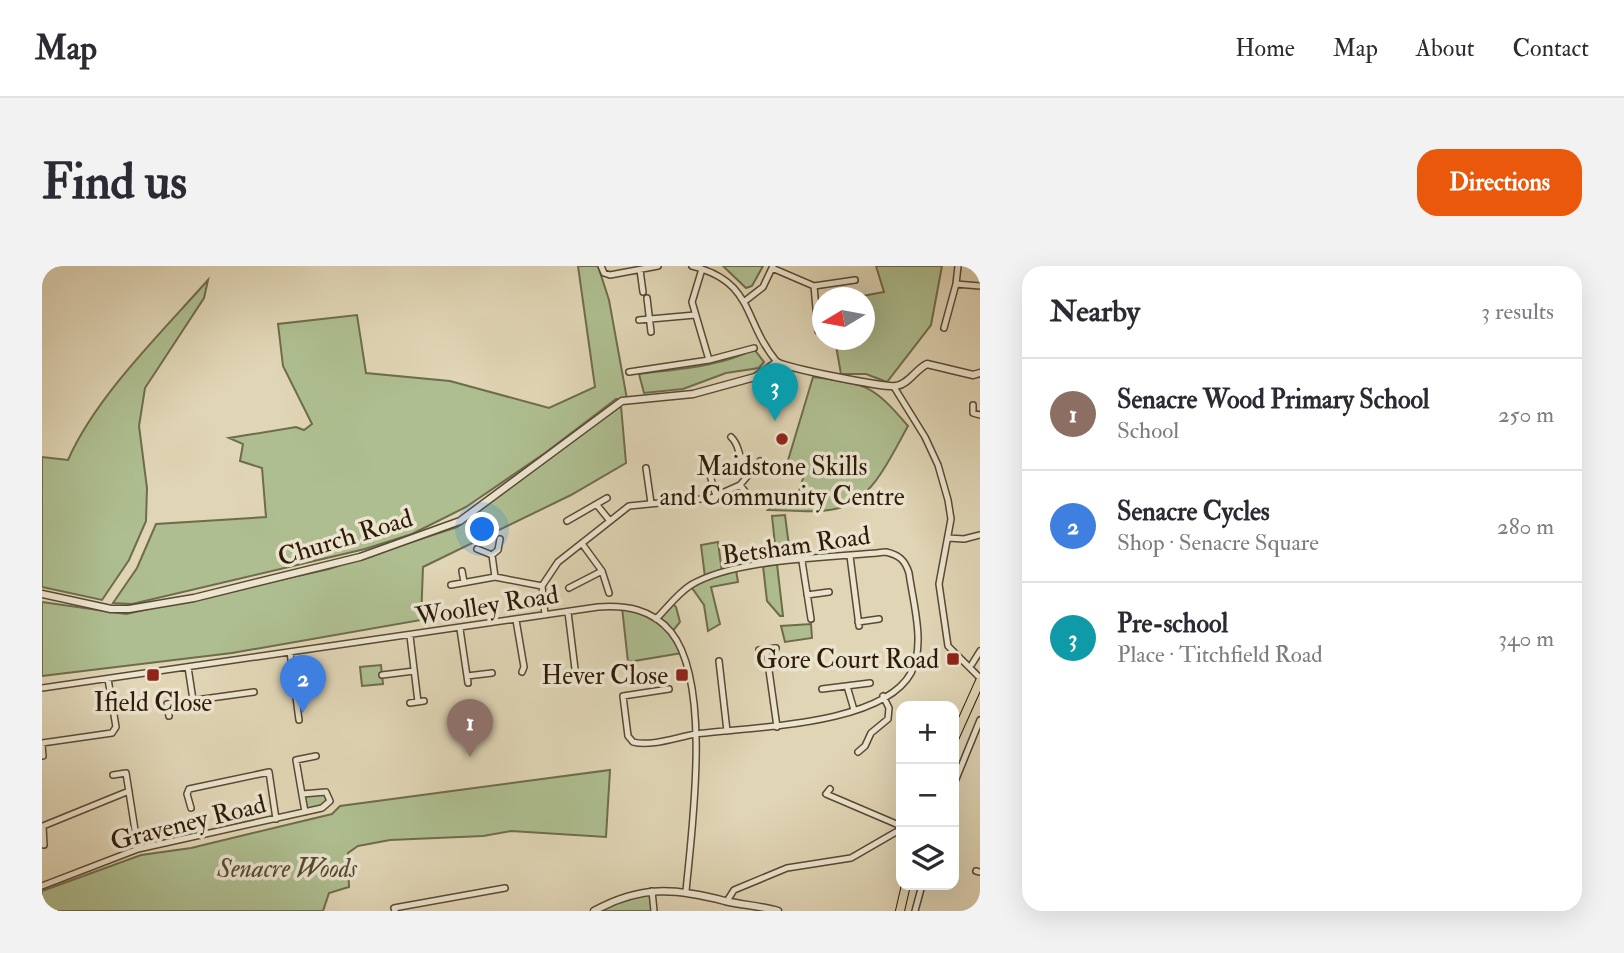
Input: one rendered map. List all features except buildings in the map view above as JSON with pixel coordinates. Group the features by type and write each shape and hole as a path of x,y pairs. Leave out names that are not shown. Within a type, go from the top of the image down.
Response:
{"main road":[{"path":"959,730 976,700 980,679"},
{"path":"900,911 905,890"}],"street":[{"path":"601,266 604,273 610,275 658,266"},
{"path":"692,266 724,278 745,300 762,344 777,362 796,370 894,387 903,384 927,364 973,375 980,373"},
{"path":"944,328 958,266"},
{"path":"745,300 763,287 772,267 814,286 855,280"},
{"path":"702,269 692,302 709,360"},
{"path":"640,270 651,332"},
{"path":"956,284 971,288 980,286"},
{"path":"639,320 695,315"},
{"path":"629,372 709,360 754,348"},
{"name":"Church Road","path":"42,594 111,609 129,609 230,589 360,556 460,521 622,401 693,394 755,377 777,362"},
{"path":"894,387 938,465 948,500 948,538 939,584 948,646 980,679"},
{"path":"973,405 973,413 980,415"},
{"path":"731,436 736,441 739,458 752,472"},
{"path":"545,615 542,586 558,562 583,545 629,506 716,496 740,485 760,461"},
{"path":"702,466 707,465 716,496"},
{"path":"646,468 651,503"},
{"path":"740,485 755,504"},
{"path":"567,521 607,498"},
{"path":"597,505 610,521"},
{"path":"577,516 582,523"},
{"path":"948,538 964,539 980,535"},
{"path":"492,555 498,550 500,539"},
{"path":"583,545 602,571 609,593"},
{"path":"477,549 492,555"},
{"name":"Betsham Road","path":"656,619 684,590 705,578 802,561 886,552 897,555 906,563 917,658 910,675 883,696 818,721 695,734"},
{"path":"492,555 495,577"},
{"path":"850,556 858,624 880,619"},
{"path":"802,561 811,619"},
{"path":"462,571 464,582"},
{"path":"569,588 602,571"},
{"path":"451,585 495,577 542,586"},
{"path":"807,595 829,592"},
{"name":"Woolley Road","path":"42,688 568,612 622,607 642,610 656,619"},
{"path":"568,612 575,669"},
{"path":"656,619 671,632 682,653 690,685 695,734 694,800 686,891"},
{"path":"516,620 524,667 522,672"},
{"path":"460,629 468,679 492,673"},
{"path":"410,636 421,701 410,703"},
{"path":"776,648 762,650 777,727"},
{"path":"972,664 980,651"},
{"path":"290,652 299,720"},
{"path":"719,661 727,731"},
{"path":"188,667 194,700"},
{"path":"382,675 414,671"},
{"path":"43,756 42,744 113,733 116,727 108,679"},
{"path":"822,689 870,683"},
{"path":"847,686 854,709"},
{"path":"669,689 623,696 628,736 637,743 695,734"},
{"path":"169,716 167,704 254,692"},
{"path":"858,752 865,746 871,733 888,719 888,708 883,696"},
{"path":"959,772 980,720"},
{"name":"Graveney Road","path":"305,812 296,760 316,756"},
{"path":"191,808 187,794 189,789 269,772 276,819"},
{"path":"113,775 126,773 138,849"},
{"path":"830,789 826,794 896,824"},
{"path":"44,845 43,826 129,791"},
{"name":"Graveney Road","path":"42,886 138,849 305,812 328,806 330,801 326,792 302,794"},
{"path":"727,901 734,890 787,868 851,858 896,832"},
{"path":"395,911 394,908 505,888"},
{"path":"915,911 921,890"},
{"path":"652,891 654,911"},
{"path":"594,911 652,891 686,891 778,911"},
{"path":"426,902 427,911"}],"green space":[{"path":"578,266 598,266 609,300 627,399 616,399 545,453 466,507 412,534 365,549 132,604 113,603 137,568 156,524 266,517 262,468 240,461 243,444 229,438 296,427 304,430 312,424 283,366 278,324 357,315 366,373 450,381 549,408 595,387"},
{"path":"723,266 763,266 752,286 746,288"},
{"path":"876,266 942,266 931,325 887,382 866,374 841,374 837,350 875,350 875,294 884,292"},
{"path":"208,280 204,298 145,388 139,426 147,488 146,521 129,560 102,600 42,587 42,457 68,460 80,436 112,389"},
{"path":"754,349 764,362 759,368 726,373 683,389 644,393 639,374 713,364"},
{"path":"813,377 845,381 867,388 886,402 908,426 872,486 851,503 822,511 768,510 779,499 795,504 805,472 786,467"},
{"path":"621,406 626,463 571,495 423,567 421,620 232,653 42,676 42,602 126,614 329,569 457,527"},
{"path":"785,515 791,562 777,564 772,516"},
{"path":"718,542 722,572 736,570 738,582 711,587 720,624 708,631 704,605 690,585 705,577 701,545"},
{"path":"777,564 783,616 767,601 763,566"},
{"path":"672,603 676,607 680,622 671,633 682,653 628,662 622,607 656,618"},
{"path":"811,624 812,638 785,642 781,626"},
{"path":"381,665 383,684 362,686 360,667"},
{"name":"Senacre Woods","path":"610,770 606,837 511,831 483,836 390,840 358,846 348,853 349,887 329,893 323,911 42,911 42,891 141,855 191,848 332,814 340,806"},
{"path":"326,792 328,805 305,812 302,794"},
{"path":"652,891 654,911 594,911"}],"place":[{"name":"Pre-school","path":"775,421"},
{"name":"Maidstone Skills and Community Centre","path":"782,439"},
{"name":"Gore Court Road","path":"953,659"},
{"name":"Ifield Close","path":"153,675"},
{"name":"Hever Close","path":"682,675"},
{"name":"Senacre Cycles","path":"303,713"},
{"name":"Senacre Wood Primary School","path":"470,757"}]}
